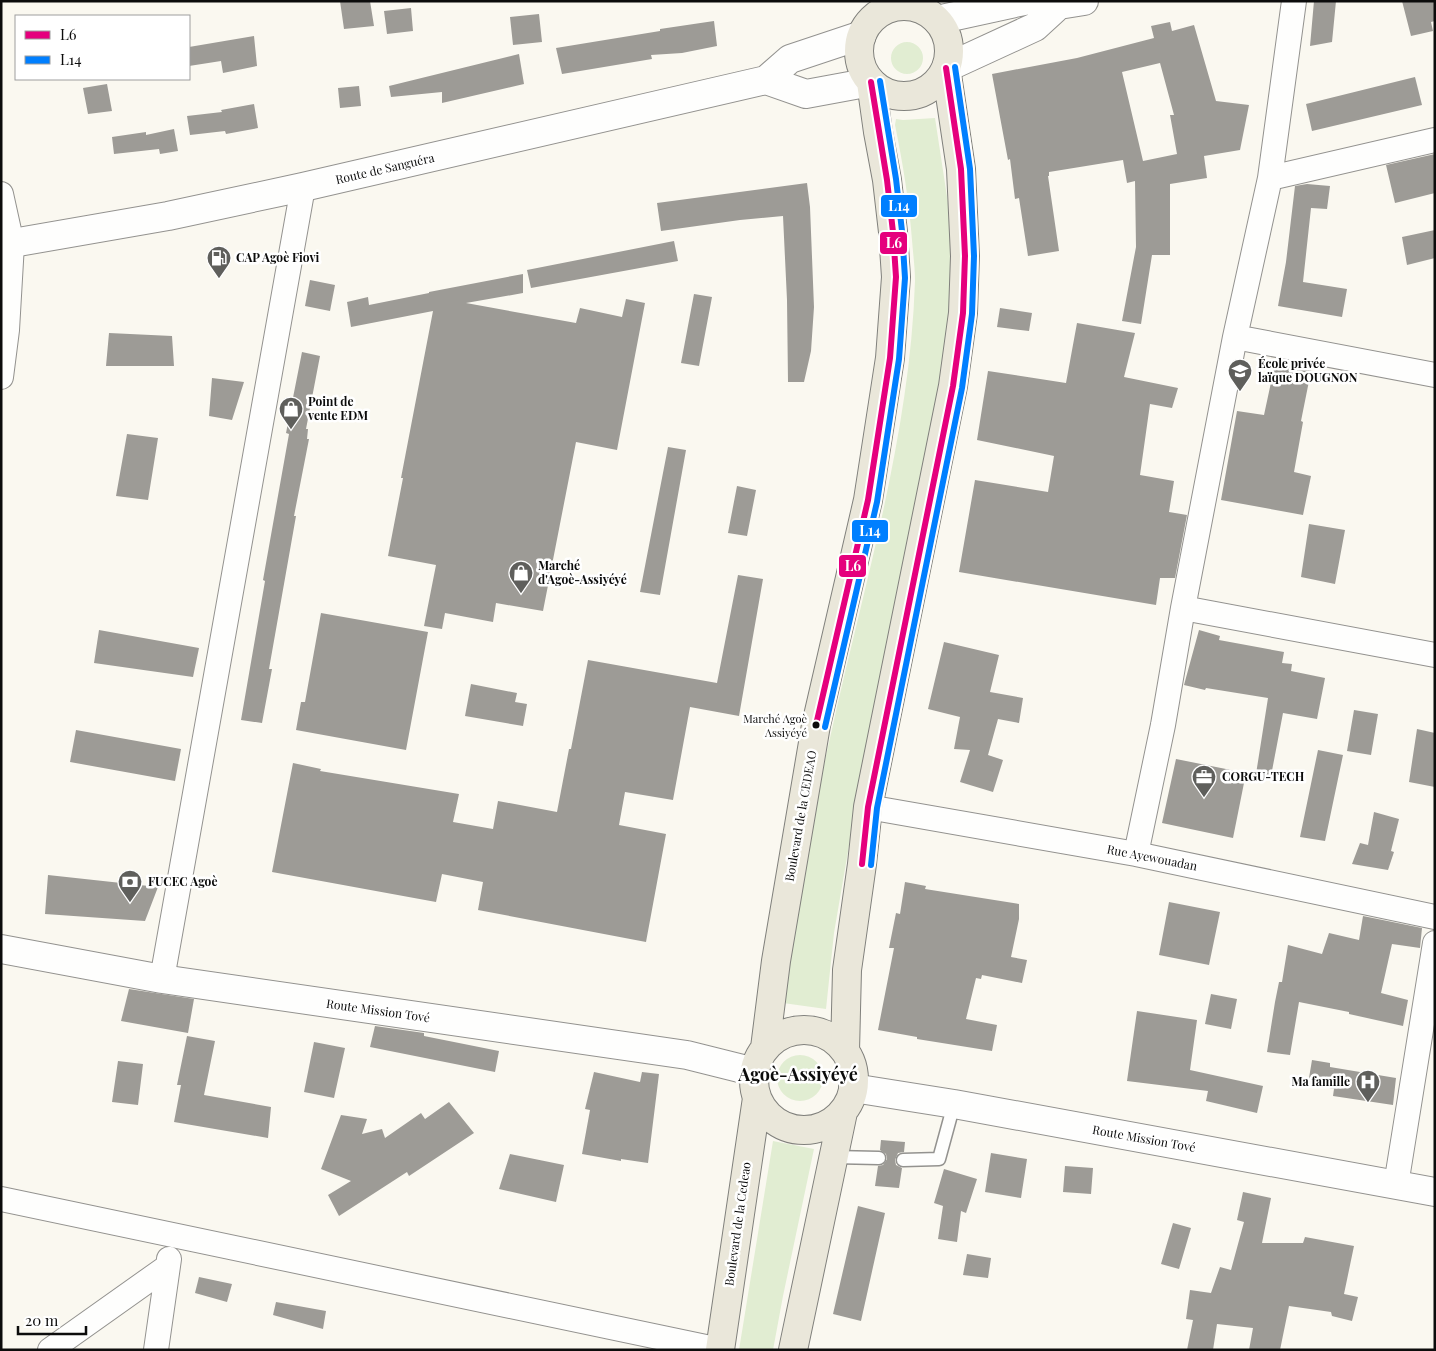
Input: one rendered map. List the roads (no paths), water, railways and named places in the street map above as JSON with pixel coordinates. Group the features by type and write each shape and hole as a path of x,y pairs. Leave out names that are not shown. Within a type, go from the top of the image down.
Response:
{"main road":[{"path":"860,1 862,35 859,47 859,60 871,82 881,90 893,95 919,94 930,88 940,79 946,68 949,55 948,42 936,10 927,12 915,7 896,7 878,14 862,35"},
{"path":"845,1051 848,970 868,807 953,386 963,313 965,256 961,169 946,68"},
{"name":"Boulevard de la CEDEAO","path":"759,1073 816,725 868,500 890,358 896,277 893,232 887,180 871,82"},
{"path":"793,1350 833,1157 848,1100 854,1075 851,1062 845,1051 836,1041 825,1034 800,1030 787,1033 775,1039 759,1073 763,1109 772,1119 783,1126 796,1129 809,1130 821,1127 833,1121 848,1100"},
{"name":"Boulevard de la Cedeao","path":"720,1350 759,1073"}],"street":[{"path":"936,10 1024,1"},
{"path":"1136,854 1235,337 1270,178 1294,1"},
{"path":"946,68 1035,27 1068,2"},
{"name":"Route de Sanguéra","path":"6,245 168,216 303,187 766,80 790,59 862,35"},
{"path":"766,80 806,94 871,82"},
{"path":"1270,178 1435,140"},
{"path":"162,979 303,187"},
{"path":"1,194 6,245 6,330 1,377"},
{"path":"1235,337 1435,375"},
{"path":"1183,608 1435,655"},
{"name":"Rue Ayewouadan","path":"868,807 1136,854 1435,917"},
{"path":"1396,1185 1435,943"},
{"name":"Route Mission Tové","path":"1,949 162,979 686,1055 759,1073"},
{"name":"Route Mission Tové","path":"848,1100 954,1104 1435,1192"},
{"path":"1,1199 720,1350"},
{"path":"156,1350 167,1268 174,1236"},
{"path":"50,1350 167,1268"}],"lane":[{"path":"903,1160 939,1159 954,1104"},
{"path":"833,1157 879,1158"}],"place":[{"name":"CAP Agoè Fiovi","path":"219,279"},
{"name":"École privée laïque DOUGNON","path":"1240,392"},
{"name":"Point de vente EDM","path":"291,430"},
{"name":"Marché d'Agoè-Assiyéyé","path":"521,594"},
{"name":"Marché Agoè Assiyéyé","path":"816,725"},
{"name":"CORGU-TECH","path":"1204,798"},
{"name":"FUCEC Agoè","path":"130,903"},
{"name":"Ma famille","path":"1368,1103"}],"district":[{"name":"Agoè-Assiyéyé","path":"798,1075"}]}
